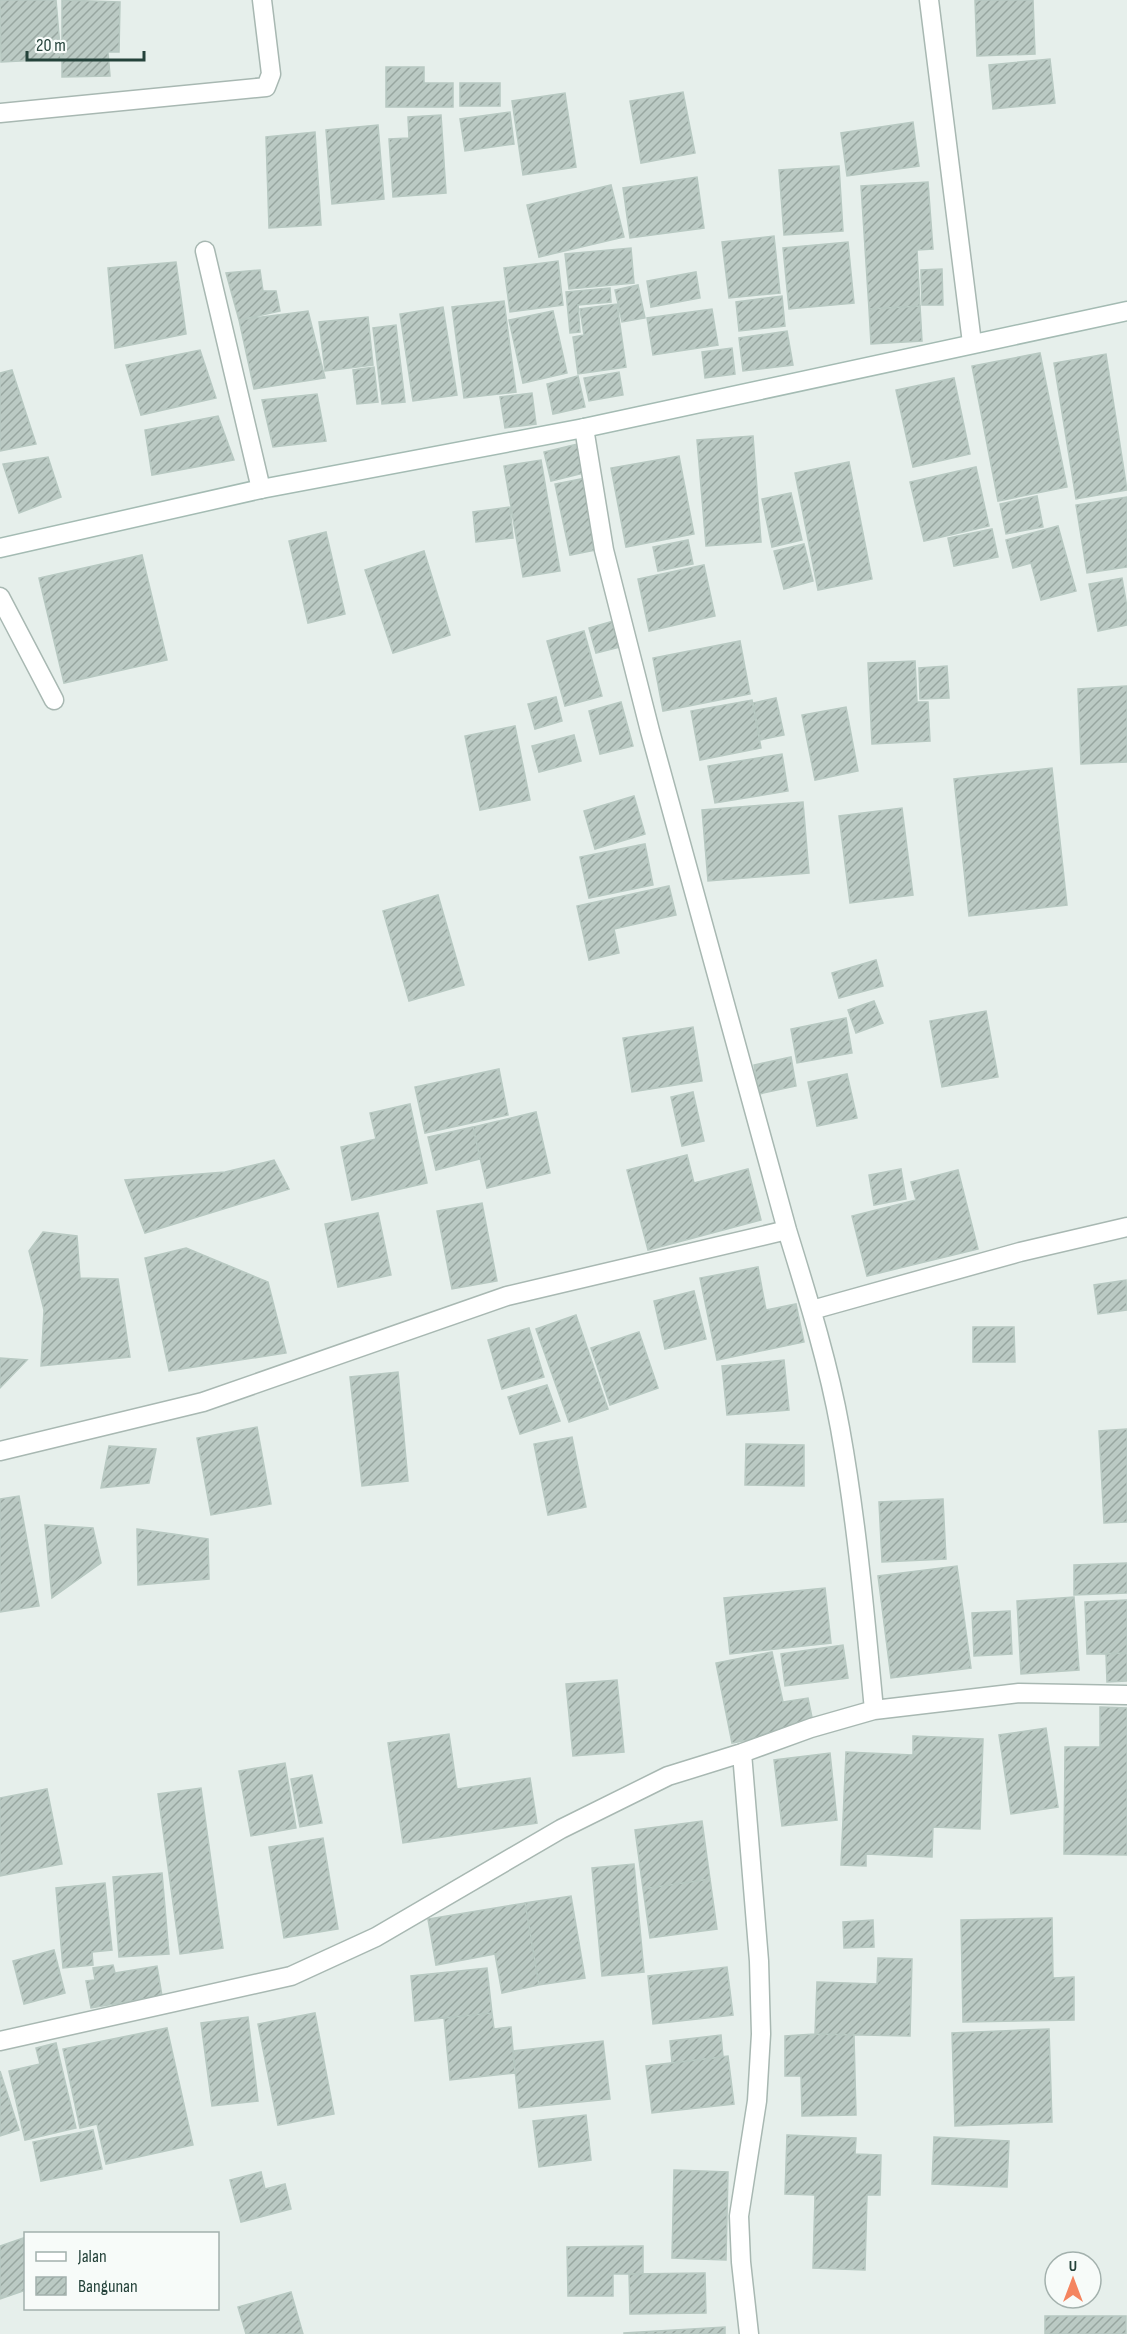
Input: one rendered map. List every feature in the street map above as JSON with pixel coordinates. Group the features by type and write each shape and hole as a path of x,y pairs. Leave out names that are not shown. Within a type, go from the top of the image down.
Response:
{"street":[{"path":"0,114 266,87 271,74 262,0"},
{"path":"929,0 972,343"},
{"path":"205,252 261,489"},
{"path":"0,548 261,489 584,428 1127,311"},
{"path":"584,428 604,550 650,731 787,1230 812,1310 840,1426 857,1533 874,1710"},
{"path":"0,597 54,700"},
{"path":"812,1310 1020,1252 1127,1227"},
{"path":"0,1451 203,1402 507,1296 787,1230"},
{"path":"0,2041 291,1976 376,1937 561,1829 668,1776 811,1728 874,1710 1019,1693 1127,1695"},
{"path":"742,1753 759,1961 761,2034 757,2101 739,2216 741,2262 749,2334"}],"building":[{"path":"0,0 56,0 61,59 1,62"},
{"path":"62,0 120,2 119,52 108,52 110,76 62,77"},
{"path":"975,0 1033,0 1035,54 977,56"},
{"path":"1050,59 1055,103 993,109 989,65"},
{"path":"386,67 424,67 424,83 453,83 453,107 386,107"},
{"path":"460,83 500,83 500,106 460,106"},
{"path":"683,92 695,153 641,163 630,101"},
{"path":"565,93 576,167 523,175 512,101"},
{"path":"510,112 514,144 465,151 460,119"},
{"path":"441,115 446,193 393,197 389,139 409,138 408,117"},
{"path":"913,122 919,166 847,176 841,133"},
{"path":"378,125 384,199 332,204 326,130"},
{"path":"315,132 321,225 269,228 266,137"},
{"path":"839,166 843,231 784,235 779,170"},
{"path":"697,177 704,228 630,238 623,188"},
{"path":"928,182 933,249 917,250 920,306 869,309 861,186"},
{"path":"611,185 624,237 539,257 527,205"},
{"path":"774,236 780,293 729,298 722,242"},
{"path":"848,242 854,303 789,309 783,248"},
{"path":"631,248 634,283 569,289 565,254"},
{"path":"558,261 563,305 510,312 504,268"},
{"path":"176,262 186,334 115,348 108,268"},
{"path":"942,269 943,305 922,305 921,270"},
{"path":"260,270 263,291 276,291 280,311 239,320 226,273"},
{"path":"696,272 700,298 651,307 647,281"},
{"path":"638,285 645,318 622,322 615,290"},
{"path":"610,288 611,302 578,305 580,332 570,333 566,292"},
{"path":"782,296 785,326 739,331 736,302"},
{"path":"504,301 516,392 464,398 452,307"},
{"path":"617,304 626,367 578,374 573,337 584,335 580,309"},
{"path":"920,306 922,341 871,344 869,309"},
{"path":"443,307 457,395 413,401 400,314"},
{"path":"712,309 718,345 653,355 647,318"},
{"path":"308,311 325,378 254,389 239,320"},
{"path":"553,311 567,373 523,383 509,320"},
{"path":"368,317 373,365 325,371 319,322"},
{"path":"396,325 405,402 382,404 373,328"},
{"path":"787,331 793,365 743,371 739,338"},
{"path":"732,348 735,374 705,378 702,352"},
{"path":"200,350 216,398 141,415 126,365"},
{"path":"1040,353 1067,487 998,501 972,366"},
{"path":"1106,354 1127,490 1076,499 1054,363"},
{"path":"374,367 378,402 357,404 353,370"},
{"path":"12,370 36,444 0,451 0,373"},
{"path":"619,372 623,395 589,401 584,378"},
{"path":"578,376 585,407 553,414 547,384"},
{"path":"954,378 970,454 913,467 896,390"},
{"path":"532,393 536,424 505,428 500,397"},
{"path":"317,394 326,441 273,447 262,400"},
{"path":"218,416 234,460 152,475 145,430"},
{"path":"753,436 761,542 706,546 697,440"},
{"path":"578,444 584,473 551,481 544,452"},
{"path":"679,456 694,534 626,547 611,468"},
{"path":"48,457 61,497 19,513 3,464"},
{"path":"541,460 560,571 523,577 504,466"},
{"path":"849,462 872,579 818,590 795,473"},
{"path":"976,467 989,526 924,541 910,482"},
{"path":"586,478 601,549 570,555 555,484"},
{"path":"791,493 802,540 772,547 762,499"},
{"path":"1037,496 1043,527 1006,534 1000,504"},
{"path":"1127,497 1127,567 1087,573 1076,505"},
{"path":"510,507 513,538 476,542 473,512"},
{"path":"1058,526 1076,591 1041,600 1031,563 1013,568 1006,540"},
{"path":"992,529 998,557 954,566 948,538"},
{"path":"326,532 345,614 308,623 289,541"},
{"path":"688,540 693,564 658,571 653,547"},
{"path":"804,544 813,581 784,589 774,551"},
{"path":"424,551 450,635 393,653 365,570"},
{"path":"142,555 167,660 64,683 39,578"},
{"path":"704,565 715,616 649,631 638,579"},
{"path":"1122,578 1127,607 1127,625 1098,631 1089,584"},
{"path":"617,620 624,646 596,653 589,628"},
{"path":"584,631 602,696 565,706 547,641"},
{"path":"740,641 750,694 663,711 653,658"},
{"path":"915,661 917,702 928,702 930,741 872,744 868,663"},
{"path":"947,666 949,698 920,699 919,668"},
{"path":"1127,686 1127,762 1081,764 1078,689"},
{"path":"556,697 562,721 535,729 528,704"},
{"path":"776,698 784,735 760,740 753,703"},
{"path":"752,700 761,748 700,760 691,711"},
{"path":"621,702 633,746 600,754 589,711"},
{"path":"846,707 858,771 815,780 802,715"},
{"path":"515,726 530,800 480,810 465,736"},
{"path":"574,735 581,761 539,772 532,746"},
{"path":"782,754 788,791 715,803 708,766"},
{"path":"1052,768 1067,905 969,916 954,779"},
{"path":"634,796 645,834 595,849 584,811"},
{"path":"803,802 809,873 708,881 702,810"},
{"path":"902,808 913,895 850,903 839,816"},
{"path":"645,844 653,885 589,898 580,857"},
{"path":"669,886 676,915 614,929 619,953 589,960 577,906"},
{"path":"438,895 464,985 409,1001 383,911"},
{"path":"876,960 883,986 839,998 832,973"},
{"path":"874,1001 883,1023 856,1033 848,1010"},
{"path":"986,1011 998,1077 942,1087 930,1021"},
{"path":"846,1018 852,1053 797,1063 791,1029"},
{"path":"693,1027 702,1081 632,1092 623,1038"},
{"path":"791,1057 796,1086 759,1094 754,1065"},
{"path":"499,1069 508,1115 425,1133 415,1087"},
{"path":"847,1074 857,1118 817,1126 808,1082"},
{"path":"693,1092 704,1141 682,1146 671,1097"},
{"path":"410,1104 427,1183 352,1200 341,1147 376,1139 370,1113"},
{"path":"536,1112 550,1173 487,1188 473,1127"},
{"path":"473,1127 480,1159 436,1170 428,1137"},
{"path":"687,1155 694,1183 748,1169 761,1220 648,1250 627,1170"},
{"path":"274,1160 289,1189 145,1233 125,1180 225,1172"},
{"path":"901,1169 906,1199 874,1205 869,1175"},
{"path":"958,1170 978,1249 867,1276 852,1216 916,1200 911,1182"},
{"path":"482,1203 497,1281 452,1289 437,1211"},
{"path":"378,1213 391,1275 338,1287 325,1224"},
{"path":"43,1232 77,1236 80,1278 118,1279 130,1357 41,1366 44,1310 29,1251"},
{"path":"186,1248 268,1282 286,1353 169,1371 145,1258"},
{"path":"758,1267 766,1310 796,1304 804,1342 717,1360 700,1278"},
{"path":"1126,1280 1127,1310 1098,1314 1094,1285"},
{"path":"694,1291 706,1339 665,1349 654,1301"},
{"path":"576,1315 608,1409 569,1422 536,1329"},
{"path":"973,1327 1014,1327 1015,1362 973,1362"},
{"path":"529,1328 544,1377 502,1389 488,1340"},
{"path":"639,1332 658,1388 610,1405 591,1348"},
{"path":"0,1358 27,1360 0,1388"},
{"path":"784,1360 789,1410 727,1415 722,1366"},
{"path":"398,1372 408,1481 362,1486 350,1377"},
{"path":"547,1385 560,1421 520,1434 508,1397"},
{"path":"257,1427 271,1504 211,1515 197,1438"},
{"path":"1127,1429 1127,1522 1104,1523 1099,1431"},
{"path":"572,1437 586,1507 548,1515 534,1444"},
{"path":"746,1444 804,1445 804,1486 745,1485"},
{"path":"109,1446 156,1449 149,1483 101,1488"},
{"path":"19,1496 39,1606 0,1612 0,1499"},
{"path":"943,1499 946,1559 882,1562 879,1502"},
{"path":"45,1525 93,1528 101,1563 52,1598"},
{"path":"137,1529 208,1539 209,1579 138,1585"},
{"path":"1127,1563 1127,1593 1074,1595 1074,1565"},
{"path":"957,1566 971,1668 891,1678 878,1576"},
{"path":"825,1588 831,1643 730,1654 724,1598"},
{"path":"1074,1597 1079,1670 1021,1674 1017,1601"},
{"path":"1127,1600 1127,1653 1087,1654 1085,1602"},
{"path":"1010,1611 1012,1654 974,1656 972,1613"},
{"path":"843,1645 848,1678 785,1686 781,1654"},
{"path":"772,1652 783,1702 808,1698 814,1727 732,1743 716,1663"},
{"path":"1127,1653 1127,1681 1107,1682 1106,1654"},
{"path":"617,1680 624,1752 573,1756 566,1684"},
{"path":"1100,1707 1127,1708 1127,1855 1064,1854 1065,1747 1100,1747"},
{"path":"1046,1728 1058,1807 1011,1814 999,1735"},
{"path":"449,1734 457,1789 530,1778 537,1823 403,1843 388,1743"},
{"path":"913,1736 983,1739 980,1829 933,1827 932,1857 866,1854 866,1866 841,1865 846,1752 913,1755"},
{"path":"830,1753 837,1820 782,1826 774,1760"},
{"path":"285,1763 296,1828 251,1836 239,1771"},
{"path":"312,1775 322,1823 300,1827 291,1779"},
{"path":"201,1788 223,1948 180,1954 158,1794"},
{"path":"47,1789 62,1864 0,1876 0,1798"},
{"path":"702,1821 710,1879 643,1889 635,1830"},
{"path":"323,1838 338,1929 284,1938 269,1847"},
{"path":"634,1864 644,1972 602,1976 592,1868"},
{"path":"162,1873 169,1954 119,1957 113,1877"},
{"path":"710,1879 717,1929 650,1938 643,1889"},
{"path":"105,1883 112,1950 92,1952 93,1965 63,1968 56,1888"},
{"path":"571,1896 585,1978 539,1985 525,1903"},
{"path":"525,1903 539,1985 502,1993 495,1954 436,1965 428,1919"},
{"path":"1052,1918 1053,1978 1074,1977 1074,2020 963,2022 961,1920"},
{"path":"873,1920 874,1947 844,1948 843,1922"},
{"path":"54,1950 65,1993 24,2004 13,1961"},
{"path":"878,1958 912,1959 910,2036 815,2034 817,1982 877,1984"},
{"path":"113,1965 115,1973 157,1966 162,1996 91,2008 86,1981 95,1980 93,1968"},
{"path":"727,1967 733,2015 653,2024 648,1976"},
{"path":"487,1968 492,2013 415,2021 411,1976"},
{"path":"315,2013 334,2114 278,2125 258,2024"},
{"path":"492,2013 494,2029 511,2027 515,2073 450,2080 444,2018"},
{"path":"248,2017 258,2101 212,2106 201,2023"},
{"path":"167,2028 193,2145 106,2164 97,2124 80,2128 63,2049"},
{"path":"1049,2029 1052,2122 955,2126 952,2033"},
{"path":"721,2035 723,2057 672,2063 670,2041"},
{"path":"854,2035 856,2115 802,2116 801,2076 785,2076 785,2036"},
{"path":"603,2041 610,2099 519,2108 513,2051"},
{"path":"56,2043 76,2128 25,2140 9,2071 40,2064 36,2048"},
{"path":"728,2056 734,2104 652,2113 646,2066"},
{"path":"0,2071 19,2130 0,2136"},
{"path":"586,2115 591,2160 539,2167 533,2121"},
{"path":"93,2130 102,2169 41,2181 33,2142"},
{"path":"787,2135 856,2138 855,2154 881,2155 880,2195 867,2195 865,2270 813,2268 815,2195 785,2194"},
{"path":"934,2137 1009,2141 1007,2187 932,2184"},
{"path":"674,2170 728,2172 726,2260 672,2258"},
{"path":"261,2172 265,2189 285,2184 291,2209 241,2222 230,2180"},
{"path":"24,2238 24,2291 0,2299 0,2246"},
{"path":"643,2246 643,2274 613,2274 613,2296 568,2296 567,2247"},
{"path":"705,2273 706,2313 630,2314 629,2274"},
{"path":"291,2292 303,2334 246,2334 238,2307"},
{"path":"1045,2316 1126,2316 1126,2334 1045,2334"},
{"path":"725,2327 725,2334 624,2334 624,2333"}]}
